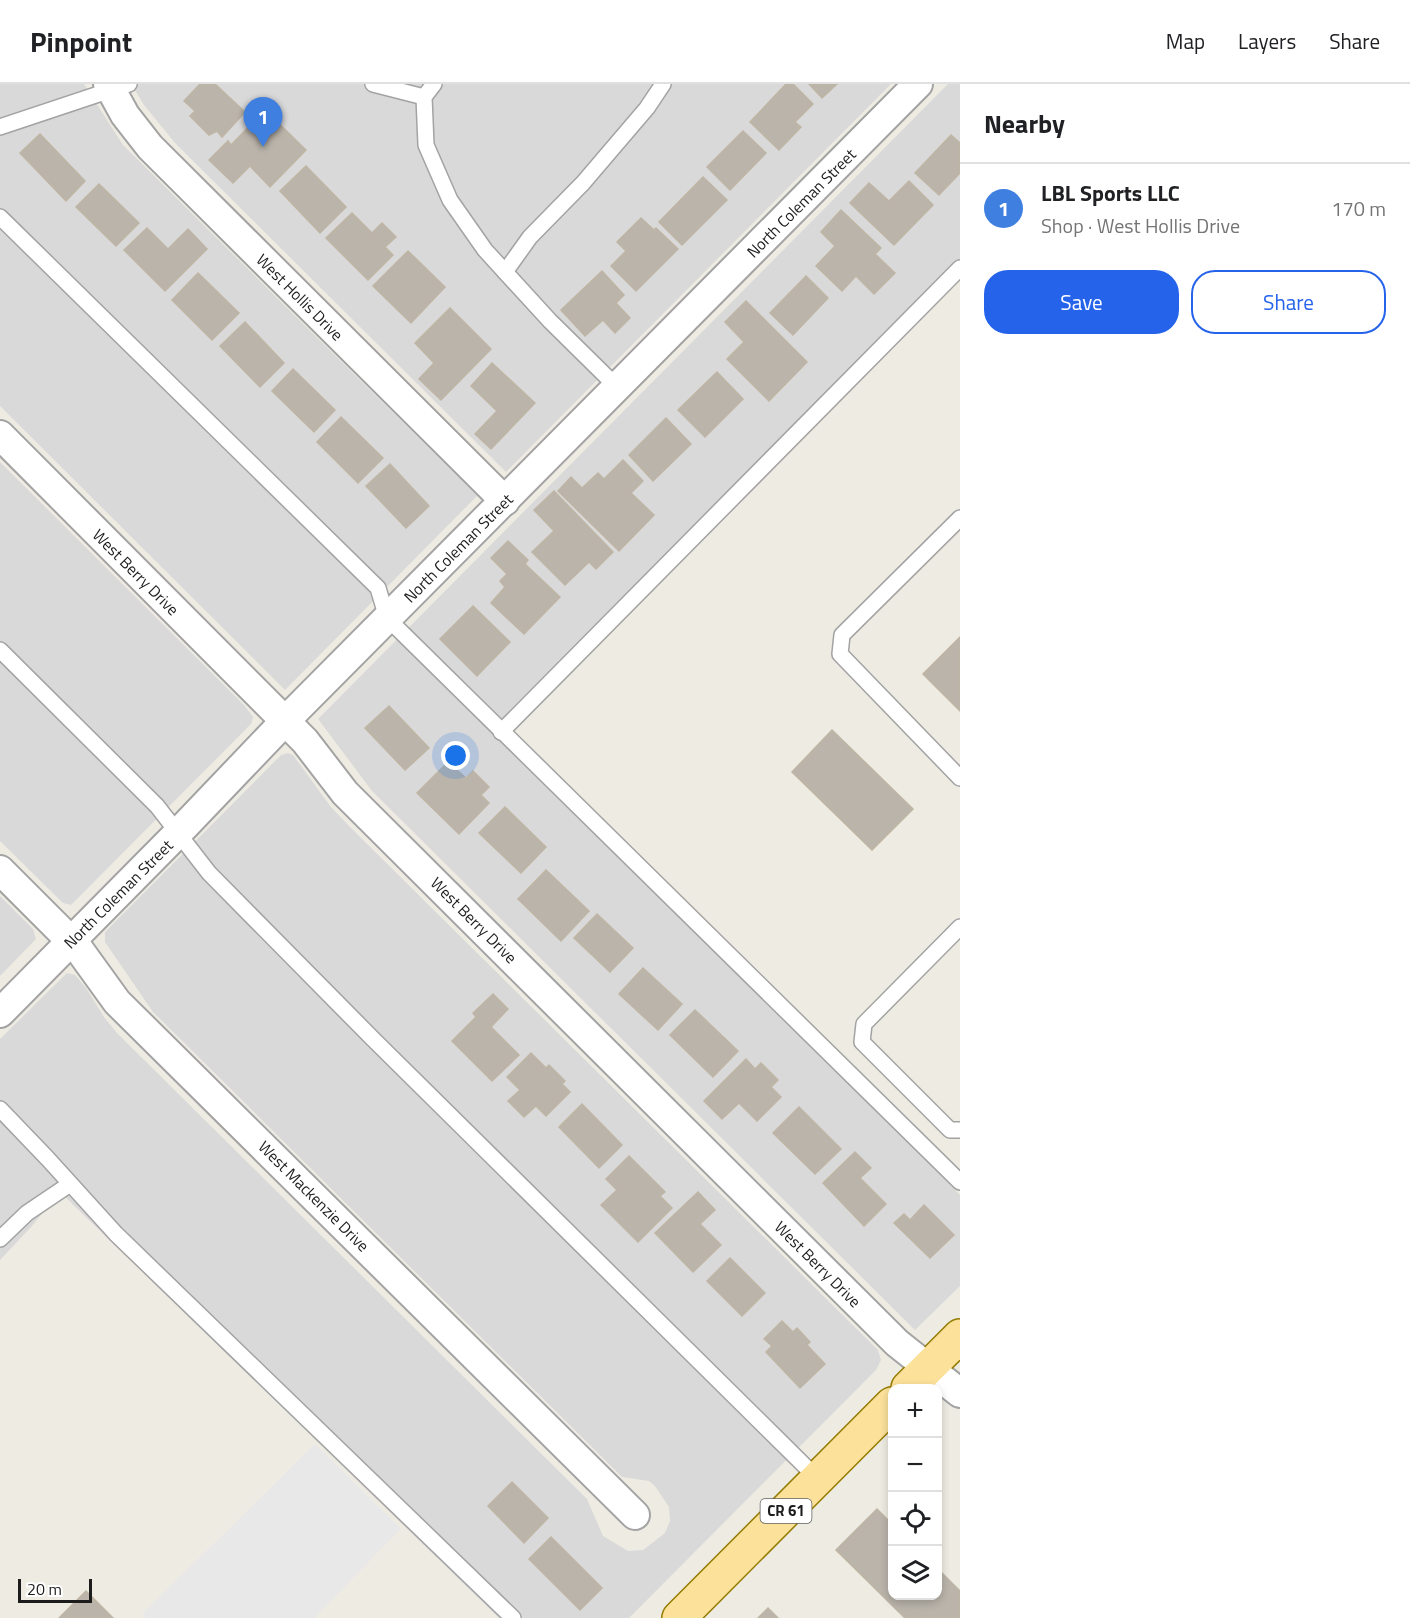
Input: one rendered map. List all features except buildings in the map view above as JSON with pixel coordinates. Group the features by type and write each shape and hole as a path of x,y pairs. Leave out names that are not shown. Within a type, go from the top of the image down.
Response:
{"main road":[{"path":"918,1378 960,1336"},
{"name":"CR 61","path":"679,1618 888,1408"}],"street":[{"name":"North Coleman Street","path":"0,1013 285,721 918,84"},
{"name":"West Hollis Drive","path":"116,86 125,115 150,147 505,501"},
{"name":"West Berry Drive","path":"0,435 305,741 345,793 897,1343 918,1378 960,1393"},
{"name":"West Mackenzie Drive","path":"0,870 71,941 117,1002 636,1515"}],"lane":[{"path":"373,84 424,97"},
{"path":"434,84 424,97 426,145 450,200 485,250 618,388"},
{"path":"505,272 530,237 583,183 647,108 663,84"},
{"path":"0,127 116,86"},
{"path":"0,217 378,588 387,618 960,1182"},
{"path":"501,732 960,268"},
{"path":"960,519 842,635 840,654 960,777"},
{"path":"0,650 157,806 209,873 372,1038 818,1479"},
{"path":"960,927 864,1024 862,1042 950,1130 960,1130"},
{"path":"0,1109 116,1234 513,1618"},
{"path":"0,1239 27,1213 70,1184"}],"shaded area":[{"path":"0,84 84,84 123,145 477,496 285,690 0,406"},
{"path":"131,84 891,84 506,472 175,143 144,105"},
{"path":"948,84 960,84 960,279 501,739 960,1195 960,1286 915,1330 372,791 318,719"},
{"path":"0,462 244,705 253,717 251,724 71,905 63,903 0,841"},
{"path":"288,753 293,755 331,807 351,828 878,1350 881,1360 876,1370 629,1618 499,1618 60,1192 0,1260 0,1039 67,973 75,975 86,988 117,1033 587,1499 603,1536 628,1551 643,1550 665,1533 670,1521 669,1507 655,1486 649,1481 622,1477 153,1012 105,942 105,932 281,755"},
{"path":"0,896 33,929 36,939 0,976"},
{"path":"315,1444 401,1529 314,1618 146,1618 142,1614"}],"place":[{"name":"LBL Sports LLC","path":"263,147"}]}
